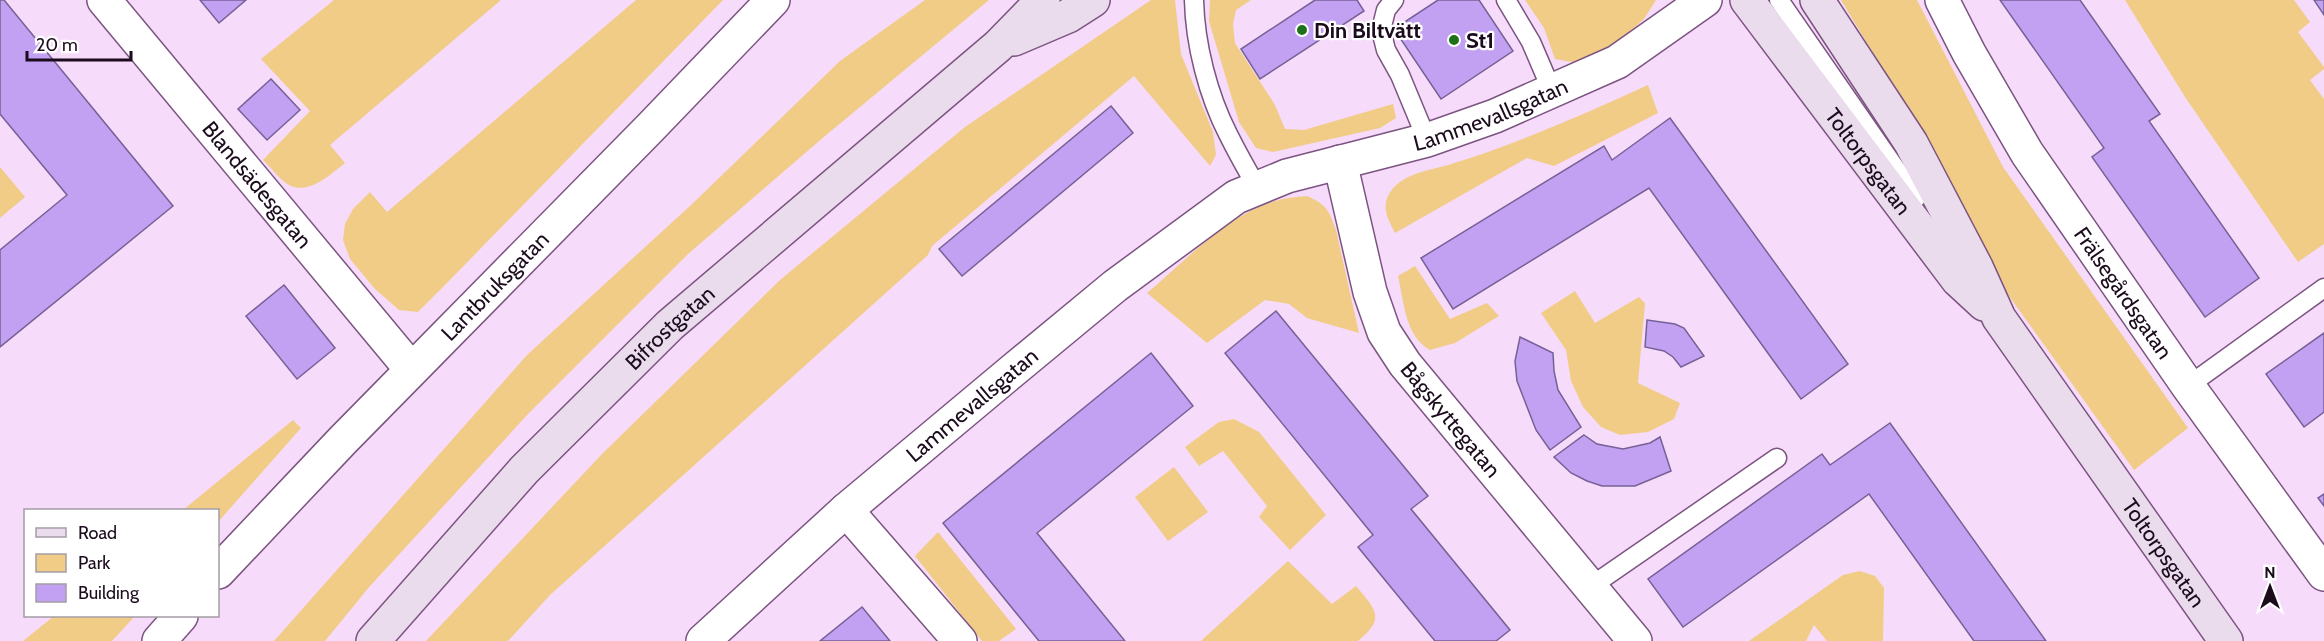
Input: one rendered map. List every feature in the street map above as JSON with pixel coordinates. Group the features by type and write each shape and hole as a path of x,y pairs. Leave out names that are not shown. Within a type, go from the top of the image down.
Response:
{"street":[{"name":"Blandsädesgatan","path":"104,0 411,369"},
{"name":"Lantbruksgatan","path":"219,571 411,369 650,128 773,0"},
{"name":"Bifrostgatan","path":"373,641 524,470 670,325 998,46 1043,0"},
{"name":"Bifrostgatan","path":"998,46 1068,16 1093,0"},
{"name":"Lammevallsgatan","path":"703,641 846,510 1114,286 1236,198 1287,176 1427,140 1495,116 1617,62 1705,0"},
{"name":"Toltorpsgatan","path":"1748,0 1958,280 1999,318"},
{"name":"Toltorpsgatan","path":"1817,0 1911,143 1976,267 1999,318 2226,641"},
{"name":"Frälsegårdsgatan","path":"1942,0 1969,53 2027,153 2188,386 2324,574"},
{"name":"Bågskyttegatan","path":"1340,162 1370,292 1384,332 1405,364 1635,641"},
{"path":"846,510 960,641"},
{"path":"159,641 179,617"}],"lane":[{"path":"1194,0 1197,38 1210,87 1227,133 1257,187"},
{"path":"1394,0 1386,10 1381,30 1386,50 1400,75 1427,140"},
{"path":"1506,0 1531,42 1552,91"},
{"path":"1779,0 1999,318"},
{"path":"2188,386 2324,288"},
{"path":"1590,587 1777,458"}],"green space":[{"path":"334,0 501,0 330,145 345,163 320,182 298,188 284,181 263,160 310,111 261,59"},
{"path":"636,0 723,0 418,312 399,310 375,289 350,259 343,240 345,224 353,209 370,192 387,212"},
{"path":"925,0 989,0 825,136 688,254 529,413 370,586 325,641 274,641 527,355 690,206 840,61"},
{"path":"1151,0 1175,0 1181,54 1213,132 1216,155 1210,166 1134,76 932,246 928,255 550,595 508,641 426,641 602,454 780,280 965,127"},
{"path":"1210,0 1251,0 1236,10 1233,24 1235,43 1275,105 1285,129 1304,130 1393,104 1396,118 1380,128 1273,152 1256,148 1239,122 1209,21"},
{"path":"1525,0 1656,0 1644,19 1613,47 1577,63 1555,59 1544,28"},
{"path":"1841,0 1917,0 2003,167 2188,428 2134,470 1996,278 1888,78"},
{"path":"2125,0 2294,0 2310,22 2298,32 2324,67 2310,80 2324,99 2324,244 2298,262 2185,97"},
{"path":"1648,85 1658,113 1554,166 1527,158 1395,233 1386,212 1386,202 1396,185 1409,176 1474,157 1524,138"},
{"path":"0,167 25,197 0,218"},
{"path":"1307,196 1323,205 1334,223 1359,333 1307,318 1289,304 1265,300 1207,343 1147,293 1207,240 1240,216 1275,201"},
{"path":"1415,266 1450,319 1487,303 1499,316 1455,343 1430,350 1415,336 1410,327 1398,276"},
{"path":"1575,291 1595,323 1639,297 1645,303 1638,383 1680,403 1674,419 1648,432 1620,435 1601,427 1583,407 1571,381 1566,350 1541,313"},
{"path":"1234,419 1259,432 1326,515 1290,550 1259,517 1267,506 1223,451 1199,466 1185,447 1219,422"},
{"path":"293,420 301,428 219,521 219,509 184,509"},
{"path":"1174,467 1208,512 1168,541 1135,497"},
{"path":"938,532 1016,629 999,641 982,641 915,556"},
{"path":"1288,561 1332,604 1356,586 1369,601 1375,614 1375,620 1367,633 1358,641 1201,641"},
{"path":"1860,571 1875,576 1884,588 1883,641 1827,641 1814,625 1806,641 1749,641 1843,575"},
{"path":"53,617 134,617 112,641 23,641"}],"building":[{"path":"0,0 4,0 173,206 0,347 0,250 67,195 0,114"},
{"path":"200,0 246,0 219,23"},
{"name":"Din Biltvätt","path":"1315,0 1357,0 1364,11 1260,79 1241,49"},
{"name":"St1","path":"1438,0 1479,0 1513,51 1441,99 1394,29"},
{"path":"2000,0 2080,0 2160,114 2149,121 2259,278 2205,317 2092,157 2104,148"},
{"path":"2314,0 2324,0 2324,15"},
{"path":"271,79 300,110 267,140 238,109"},
{"path":"1111,106 1133,133 962,276 939,249"},
{"path":"1670,118 1848,364 1801,399 1649,188 1453,309 1421,258 1604,146 1612,160"},
{"path":"284,285 335,348 297,379 246,316"},
{"path":"1276,311 1428,496 1411,509 1510,630 1496,641 1435,641 1358,547 1373,535 1225,353"},
{"path":"1647,320 1675,324 1684,328 1704,356 1681,367 1664,351 1645,347"},
{"path":"2324,333 2324,412 2304,427 2266,374"},
{"path":"1520,337 1553,353 1558,390 1581,427 1550,450 1536,430 1517,381 1515,361"},
{"path":"1151,353 1193,406 1037,533 1125,641 1039,641 943,523"},
{"path":"1890,423 2046,641 1974,641 1869,494 1683,627 1648,579 1822,454 1830,465"},
{"path":"1584,435 1597,444 1623,449 1650,443 1660,437 1671,471 1635,486 1602,486 1587,481 1571,473 1554,457"},
{"path":"2324,494 2324,506 2318,498"},
{"path":"862,607 890,641 820,641"}],"place":[{"name":"Din Biltvätt","path":"1302,30"},
{"name":"St1","path":"1454,40"}]}
